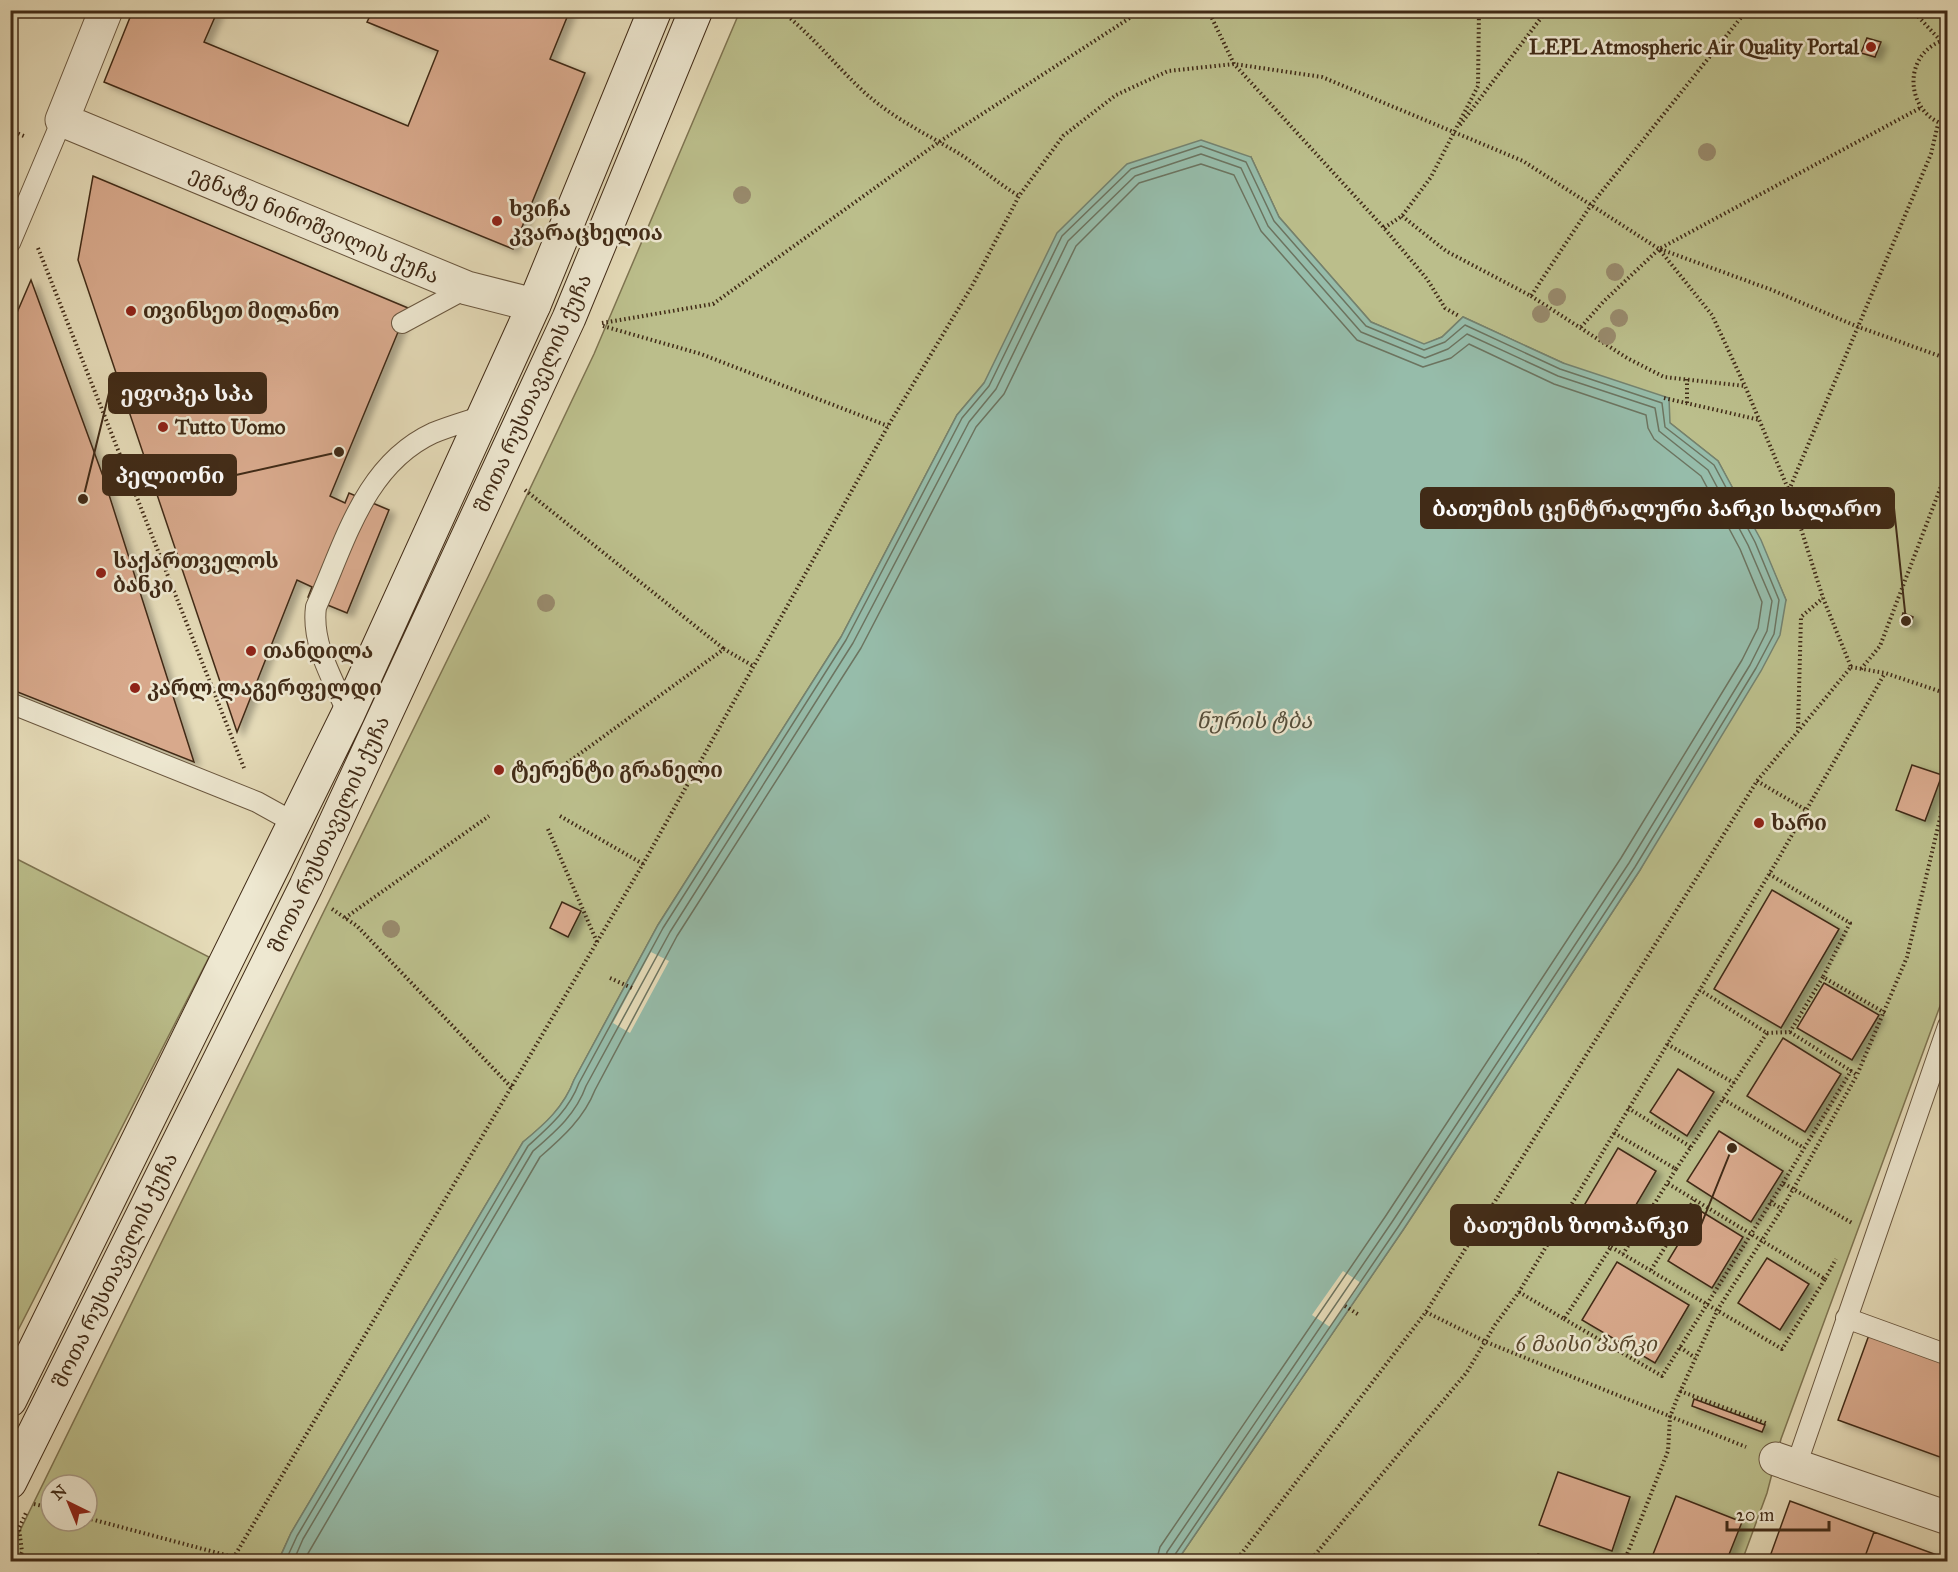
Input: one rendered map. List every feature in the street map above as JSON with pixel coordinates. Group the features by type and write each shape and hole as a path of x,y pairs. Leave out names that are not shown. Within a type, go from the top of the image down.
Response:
{"main road":[{"path":"62,120 106,10"},
{"name":"შოთა რუსთაველის ქუჩა","path":"10,1400 348,714 486,415 534,305 655,10"},
{"name":"შოთა რუსთაველის ქუჩა","path":"20,1492 306,886 569,318 696,10"},
{"name":"ეგნატე ნინოშვილის ქუჩა","path":"62,120 467,288 534,305 569,318"},
{"path":"1786,1463 1947,1518"}],"lane":[{"path":"10,243 62,120"},
{"path":"402,323 467,288"},
{"path":"348,714 319,647 314,619 316,607 369,489 394,459 412,445 434,433 486,415"},
{"path":"10,703 257,802 295,823"},
{"path":"1786,1463 1846,1318 1947,1026"},
{"path":"1846,1318 1947,1355"}],"path":[{"path":"780,10 810,36 863,91 899,120 939,142 1019,196"},
{"path":"888,426 701,354 596,324 713,304 939,142 1142,10"},
{"path":"1208,10 1234,64 1384,228 1427,279 1445,308 1459,316"},
{"path":"1384,228 1402,216 1431,177 1478,86 1479,10"},
{"path":"1454,133 1547,10"},
{"path":"1531,296 1591,205 1747,10"},
{"path":"1912,10 1940,40"},
{"path":"1947,39 1940,40 1920,57 1914,70 1914,96 1920,108 1938,124 1947,126"},
{"path":"99,1521 232,1559 643,864 888,426 972,286 1019,196 1063,136 1116,95 1168,71 1234,64 1322,77 1523,161 1659,249 1772,290 1856,326 1947,359"},
{"path":"1581,327 1603,302 1659,249 1920,108"},
{"path":"1789,491 1856,326 1931,154 1938,124"},
{"path":"23,211 257,802"},
{"path":"1402,216 1446,251 1531,296 1627,358 1664,377 1745,386"},
{"path":"1659,249 1712,315 1745,386 1789,491 1823,598 1851,667"},
{"path":"1687,379 1687,404"},
{"path":"1664,398 1760,420"},
{"path":"1861,669 1880,646 1947,468"},
{"path":"524,489 724,649 753,666"},
{"path":"1798,729 1801,617 1823,598"},
{"path":"556,771 724,649"},
{"path":"1851,667 1885,672 1947,694"},
{"path":"1235,1562 1426,1312 1757,781 1851,667"},
{"path":"1309,1562 1467,1372 1496,1324 1520,1292 1769,874 1885,672"},
{"path":"1757,781 1806,810"},
{"path":"1624,1562 1668,1451 1670,1417 1718,1309 1782,1209 1857,1075 1886,1013 1907,957 1947,785"},
{"path":"345,918 489,816"},
{"path":"560,816 643,864"},
{"path":"548,829 597,942"},
{"path":"1769,874 1850,923 1823,977 1790,1032"},
{"path":"323,903 357,926 512,1088"},
{"path":"1823,977 1886,1013"},
{"path":"610,978 632,988"},
{"path":"1700,990 1767,1033 1790,1032 1857,1075"},
{"path":"1623,1254 1676,1169 1767,1033"},
{"path":"1667,1044 1734,1083"},
{"path":"1520,1292 1662,1376 1851,1071"},
{"path":"1834,1098 1842,1102"},
{"path":"1723,1099 1804,1148"},
{"path":"1628,1108 1691,1147"},
{"path":"1614,1133 1676,1169"},
{"path":"1667,1183 1825,1279"},
{"path":"1783,1183 1856,1226"},
{"path":"1651,1270 1694,1200"},
{"path":"1770,1202 1782,1209"},
{"path":"1566,1215 1611,1247 1782,1349 1841,1252"},
{"path":"1564,1319 1611,1247"},
{"path":"1345,1306 1359,1315"},
{"path":"1426,1312 1486,1342 1786,1463"},
{"path":"1680,1347 1695,1358"},
{"path":"1680,1391 1768,1424"},
{"path":"20,1492 39,1502"}],"green space":[{"name":"6 მაისი პარკი","path":"740,11 1947,11 1947,987 1781,1439 1767,1493 1742,1561 1177,1561 1403,1230 1640,870 1786,600 1760,540 1718,461 1670,423 1563,363 1463,317 1442,337 1424,345 1371,322 1279,217 1251,157 984,383 957,415 841,637 658,925 565,1099 546,1122 523,1142 291,1533 278,1561 11,1562 10,1551 39,1492 39,1533 99,1533 99,1473 48,1473 488,577 594,354"},
{"path":"11,856 209,957 11,1344"}],"water":[{"name":"ნურის ტბა","path":"1201,140 1251,157 1279,217 1371,322 1424,344 1442,337 1463,317 1563,363 1669,398 1670,423 1718,461 1761,540 1786,600 1780,635 1761,671 1640,870 1403,1230 1177,1561 278,1562 291,1533 523,1142 546,1122 565,1099 658,925 841,637 957,415 984,383 1057,233 1127,164"}],"pier":[{"path":"651,952 669,961 630,1033 613,1023"},
{"path":"1343,1271 1361,1283 1330,1327 1312,1315"}],"building":[{"path":"133,10 218,10 204,42 408,126 438,51 367,22 373,10 570,10 550,59 585,73 513,249 104,82"},
{"name":"LEPL Atmospheric Air Quality Portal","path":"1867,38 1881,42 1875,57 1861,53"},
{"path":"93,176 408,308 330,496 345,503 349,493 389,510 347,613 308,597 312,587 297,580 237,732 78,260"},
{"path":"31,280 104,479 194,762 10,689 10,329"},
{"path":"1903,613 1913,617 1910,626 1900,622"},
{"path":"1912,765 1942,775 1925,821 1896,810"},
{"path":"1772,890 1839,929 1781,1028 1714,989"},
{"path":"562,902 581,911 568,937 550,928"},
{"path":"1824,983 1879,1015 1852,1060 1797,1028"},
{"path":"1783,1038 1841,1074 1805,1132 1747,1096"},
{"path":"1678,1069 1714,1092 1687,1136 1650,1112"},
{"path":"1719,1131 1783,1171 1751,1222 1687,1181"},
{"path":"1618,1148 1656,1171 1620,1232 1582,1209"},
{"path":"1699,1210 1743,1237 1712,1288 1668,1261"},
{"path":"1767,1258 1809,1284 1780,1330 1738,1303"},
{"path":"1617,1262 1689,1305 1655,1363 1582,1320"},
{"path":"1869,1335 1948,1363 1948,1460 1838,1420"},
{"path":"1694,1399 1765,1425 1762,1432 1692,1406"},
{"path":"1558,1472 1630,1497 1612,1551 1539,1525"},
{"path":"1676,1496 1742,1522 1726,1562 1650,1562"},
{"path":"1790,1501 1874,1532 1863,1562 1768,1562"},
{"path":"1874,1532 1948,1559 1948,1562 1863,1562"},
{"path":"1538,1554 1555,1560 1558,1562 1535,1562"}],"place":[{"name":"LEPL Atmospheric Air Quality Portal","path":"1871,47"},
{"name":"ხვიჩა კვარაცხელია","path":"497,221"},
{"name":"თვინსეთ მილანო","path":"131,311"},
{"name":"Tutto Uomo","path":"163,427"},
{"name":"პელიონი","path":"339,452"},
{"name":"ეფოპეა სპა","path":"83,499"},
{"name":"საქართველოს ბანკი","path":"101,573"},
{"name":"ბათუმის ცენტრალური პარკი სალარო","path":"1906,621"},
{"name":"თანდილა","path":"251,651"},
{"name":"კარლ ლაგერფელდი","path":"135,688"},
{"name":"ტერენტი გრანელი","path":"499,770"},
{"name":"ხარი","path":"1759,823"},
{"name":"ბათუმის ზოოპარკი","path":"1732,1148"}]}
